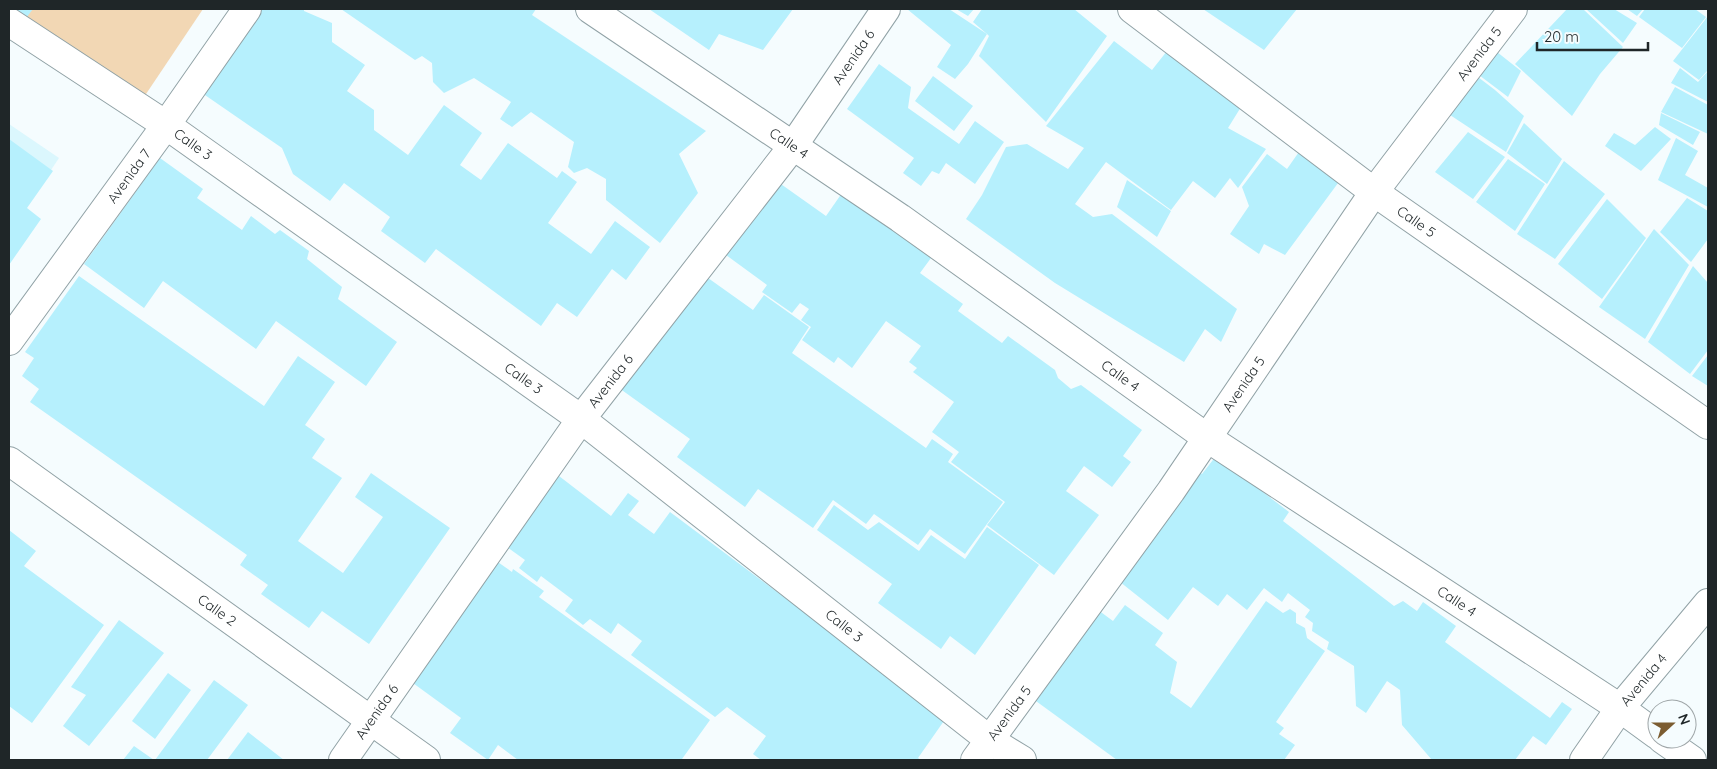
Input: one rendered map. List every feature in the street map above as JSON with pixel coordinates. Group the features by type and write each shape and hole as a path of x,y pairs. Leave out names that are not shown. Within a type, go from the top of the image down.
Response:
{"street":[{"name":"Avenida 7","path":"9,341 166,125 246,9"},
{"name":"Calle 4","path":"590,9 900,218 1206,437 1620,708 1647,728"},
{"name":"Avenida 6","path":"343,760 581,419 794,146 886,9"},
{"name":"Calle 5","path":"1132,9 1374,192 1708,425"},
{"name":"Avenida 5","path":"983,751 1165,499 1374,192 1513,9"},
{"name":"Calle 3","path":"9,22 166,125 581,419 983,751 1022,760"},
{"name":"Calle 2","path":"9,461 426,760"},
{"name":"Avenida 4","path":"1584,760 1620,708 1708,603"},
{"path":"1676,749 1692,760"}],"shaded area":[{"path":"10,9 203,9 144,97"},
{"path":"9,124 59,158 9,233"}],"building":[{"path":"9,9 33,9 23,22"},
{"path":"259,9 304,9 304,11 332,23 332,42 365,65 347,91 374,110 374,130 408,155 444,105 482,133 460,165 481,180 508,143 557,178 562,171 577,182 548,223 591,254 615,221 650,247 626,280 612,269 577,317 557,303 541,326 436,249 425,263 381,231 390,217 344,183 330,201 293,174 282,148 202,93"},
{"path":"341,9 536,9 532,15 706,131 679,154 698,193 660,243 606,200 606,179 587,168 574,173 568,167 574,142 531,112 512,127 500,119 511,102 474,78 444,93 433,82 432,63 422,56 415,60"},
{"path":"649,9 793,9 763,50 719,34 709,50"},
{"path":"907,9 949,9 987,34 968,64 955,79 937,67 951,45"},
{"path":"956,9 974,9 968,16"},
{"path":"982,9 1074,9 1107,36 1046,122 979,56 989,36 973,22"},
{"path":"1203,9 1297,9 1264,50"},
{"path":"1567,9 1583,9 1623,47 1600,74 1572,116 1515,64"},
{"path":"1586,9 1614,9 1637,23 1623,43"},
{"path":"1627,9 1643,9 1637,16"},
{"path":"1645,9 1695,9 1706,17 1682,48 1639,17"},
{"path":"1708,16 1708,70 1699,80 1673,61"},
{"path":"1114,41 1152,70 1167,51 1241,107 1228,128 1266,149 1238,188 1230,178 1215,198 1193,181 1171,210 1106,162 1075,204 1093,217 1112,214 1237,309 1221,342 1205,329 1184,362 1055,283 966,219 982,195 1006,147 1027,144 1068,169 1084,148 1046,126"},
{"path":"1492,48 1521,71 1508,97 1475,72"},
{"path":"879,64 911,87 908,108 959,144 975,121 1004,142 975,184 946,163 939,174 932,171 921,186 903,173 914,158 847,109"},
{"path":"1680,68 1698,82 1708,71 1708,102 1671,83"},
{"path":"1474,74 1524,116 1506,152 1447,113"},
{"path":"933,76 973,106 954,131 915,101"},
{"path":"1675,87 1708,105 1708,134 1661,112"},
{"path":"1661,113 1700,132 1693,145 1659,125"},
{"path":"1524,123 1562,159 1547,184 1507,153"},
{"path":"1655,127 1671,139 1641,171 1605,146 1614,133 1635,145"},
{"path":"1468,132 1505,157 1473,199 1435,172"},
{"path":"1676,138 1698,151 1685,175 1708,188 1708,207 1658,180"},
{"path":"9,139 53,171 27,208 41,219 9,265"},
{"path":"1301,149 1341,179 1285,255 1264,244 1259,254 1230,234 1249,206 1242,187 1267,154 1287,169"},
{"path":"160,158 203,189 197,198 242,230 251,216 275,234 280,230 309,251 307,259 342,287 338,299 397,342 366,386 276,321 256,349 163,281 144,308 84,264"},
{"path":"1508,159 1545,184 1515,231 1476,202"},
{"path":"1564,161 1605,194 1555,259 1517,234"},
{"path":"1127,180 1171,211 1157,237 1117,207"},
{"path":"778,182 826,216 842,193 931,258 920,273 963,304 958,311 1002,343 1008,336 1055,370 1058,378 1071,389 1081,385 1142,430 1123,456 1131,462 1112,487 1084,466 1066,491 1099,515 1054,575 987,525 1005,502 951,462 959,452 932,432 954,402 913,372 917,368 909,362 921,346 886,321 852,368 838,357 834,363 802,340 811,327 801,320 809,309 800,303 792,313 762,292 767,285 726,255"},
{"path":"1687,198 1708,211 1708,239 1691,262 1660,232"},
{"path":"1607,199 1646,238 1602,299 1558,264"},
{"path":"1654,229 1689,265 1645,339 1599,307"},
{"path":"1693,266 1708,283 1708,350 1690,374 1648,342"},
{"path":"701,273 753,310 764,295 809,327 792,353 926,448 932,439 953,454 948,462 1003,502 965,554 930,529 918,545 874,514 866,524 833,500 813,528 758,489 745,507 677,457 690,439 619,388"},
{"path":"79,276 264,406 298,356 335,382 305,425 325,439 312,458 342,478 298,541 343,573 383,517 355,497 371,473 450,528 369,644 322,611 309,628 261,594 268,585 240,565 247,555 30,402 39,389 22,376 34,358 25,352"},
{"path":"1708,355 1708,386 1692,376"},
{"path":"1216,456 1289,512 1283,521 1394,606 1403,601 1417,611 1423,602 1456,626 1445,642 1550,718 1562,702 1572,709 1546,745 1533,736 1515,760 1432,760 1402,725 1400,690 1387,681 1366,713 1356,706 1354,666 1327,649 1329,642 1312,631 1313,623 1305,617 1310,610 1288,593 1282,602 1264,588 1247,610 1227,594 1218,606 1193,587 1168,620 1115,578 1191,466 1202,474"},
{"path":"559,476 611,516 628,493 639,501 628,515 654,534 670,512 946,718 918,758 921,760 761,760 753,754 766,736 727,707 715,717 631,655 642,641 618,623 611,634 590,619 583,625 565,611 573,600 541,576 537,582 519,568 525,560 507,547"},
{"path":"834,505 868,530 879,522 919,551 931,535 965,559 987,527 1039,565 975,655 950,636 941,649 878,603 892,584 817,530"},
{"path":"9,530 36,551 24,566 104,625 32,723 9,706"},
{"path":"492,558 512,572 513,569 544,591 539,597 710,720 682,759 684,760 518,760 498,745 488,760 450,733 461,718 406,678"},
{"path":"1266,601 1283,613 1290,609 1296,613 1296,623 1305,628 1307,638 1325,651 1276,722 1284,728 1279,734 1295,745 1284,760 1117,760 1029,696 1094,607 1113,621 1125,605 1163,633 1155,645 1177,662 1170,693 1191,708"},
{"path":"119,620 164,653 89,746 63,726 86,695 71,687"},
{"path":"168,673 191,690 155,739 132,721"},
{"path":"214,680 248,705 207,760 155,760"},
{"path":"248,732 284,760 227,760"},
{"path":"134,746 154,760 123,760"}]}
